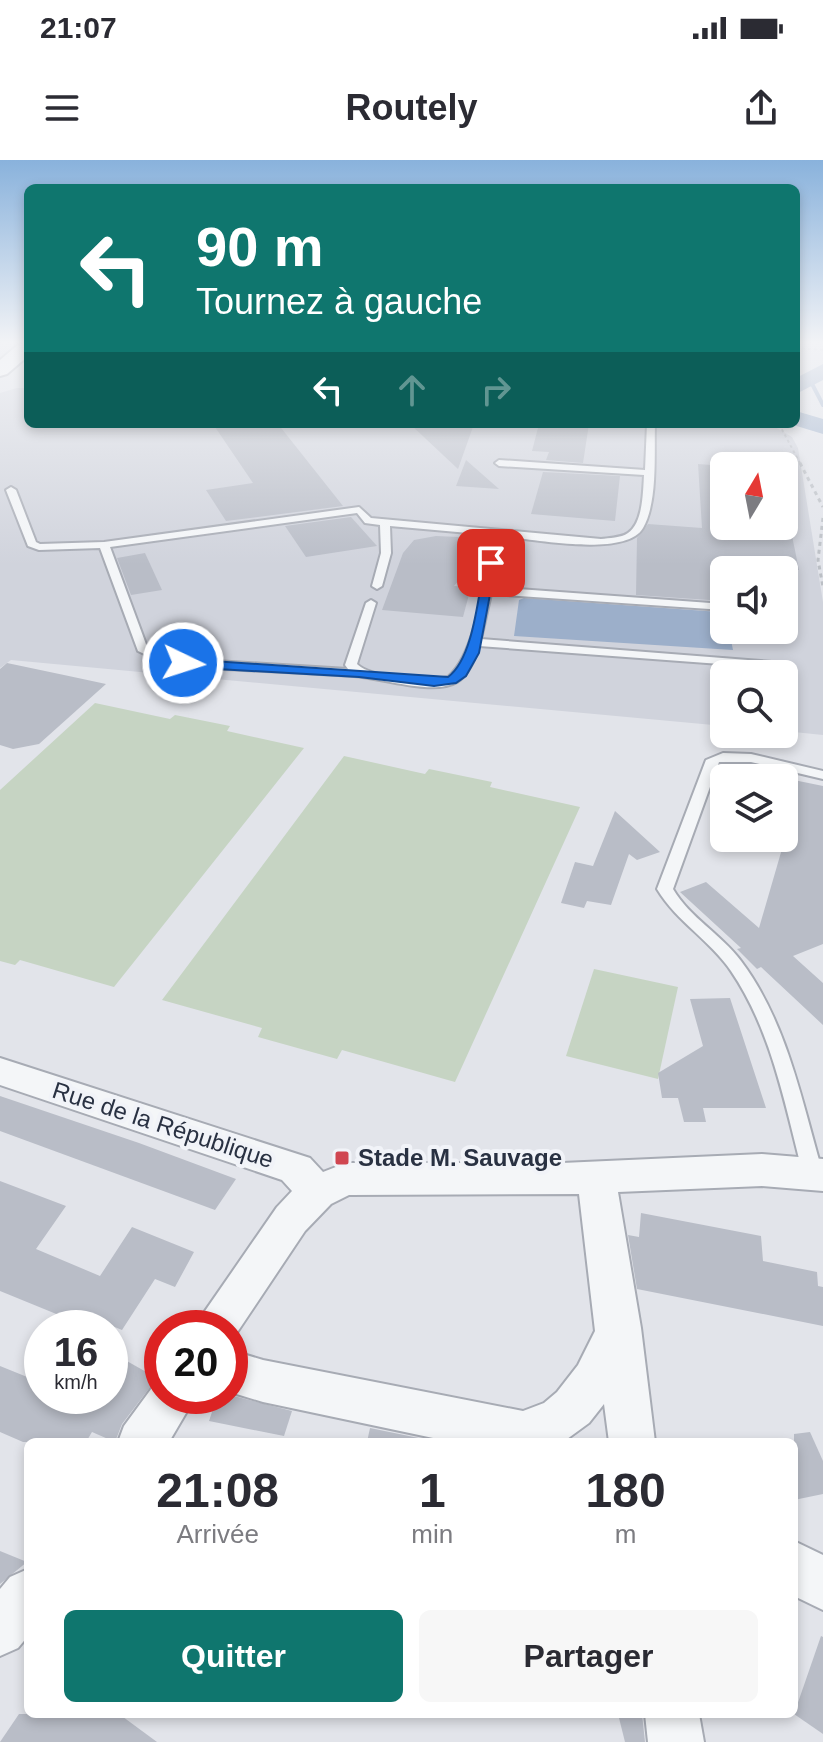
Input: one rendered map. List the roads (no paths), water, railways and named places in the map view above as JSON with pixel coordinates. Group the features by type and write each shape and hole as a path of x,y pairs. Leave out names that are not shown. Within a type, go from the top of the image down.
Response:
{"street":[{"name":"Rue de la République","path":"0,1071 296,1169 317,1192"},
{"path":"230,1310 291,1219 317,1192 346,1179 562,1179 762,1170 818,1174"},
{"path":"596,1176 632,1438"},
{"path":"248,1376 523,1434 561,1421 576,1408 619,1328"},
{"path":"144,1438 160,1414"},
{"path":"798,1569 823,1585"},
{"path":"0,1630 24,1600"},
{"path":"673,1718 676,1742"}],"lane":[{"path":"11,490 32,544 61,548 104,545 359,510 368,521 496,535 601,542 631,537 643,519 651,428"},
{"path":"499,463 647,473"},
{"path":"377,586 386,553 385,523"},
{"path":"104,545 142,649 183,663 359,673 434,682 451,680 462,673 474,642 496,535"},
{"path":"485,590 710,606"},
{"path":"359,673 351,665 371,603"},
{"path":"474,642 710,661"},
{"path":"818,1174 770,1028 751,990 735,964 672,902 665,889 713,760 741,757 823,775"}],"water":[{"path":"519,600 710,611 710,644 732,644 733,650 514,636"}],"waterway":[{"path":"800,419 823,427"}],"place":[{"name":"Stade M. Sauvage","path":"342,1158"}]}
